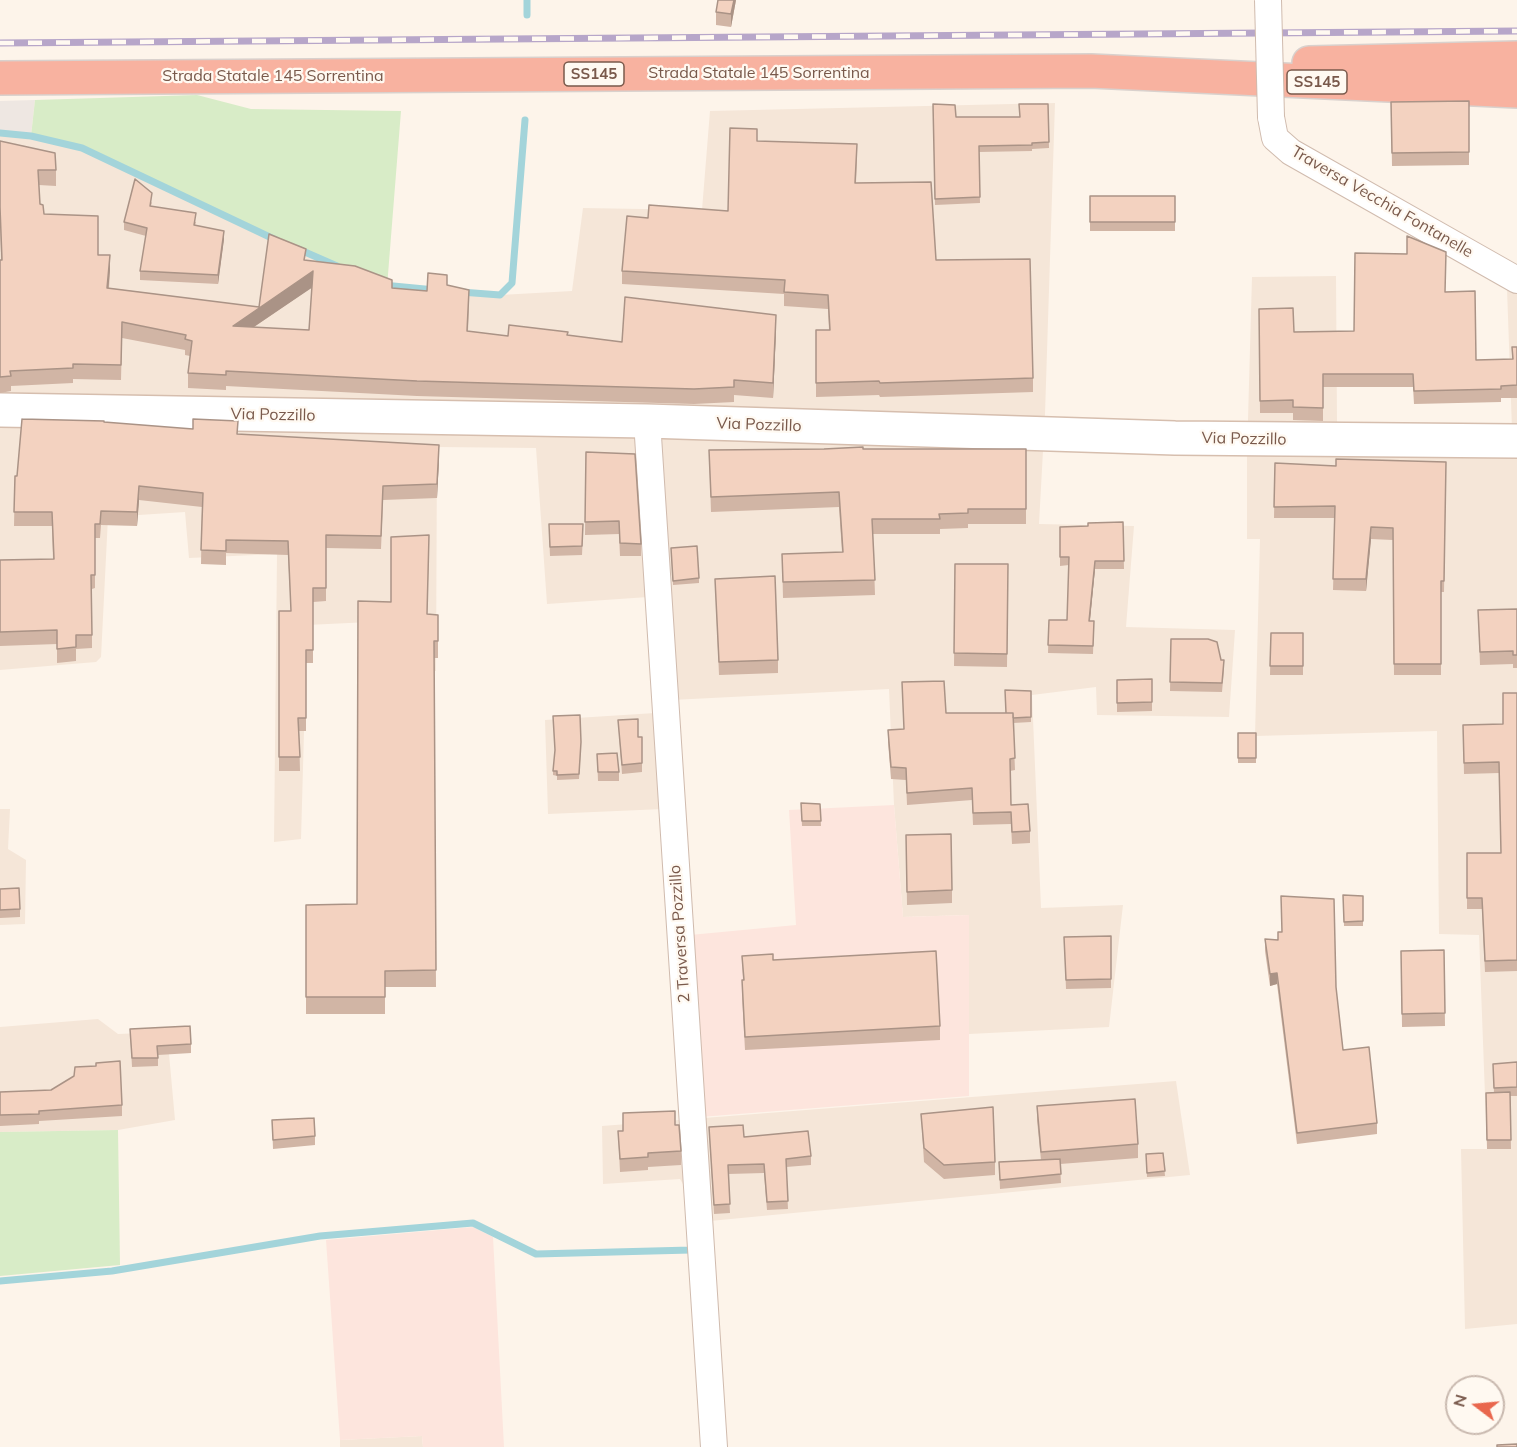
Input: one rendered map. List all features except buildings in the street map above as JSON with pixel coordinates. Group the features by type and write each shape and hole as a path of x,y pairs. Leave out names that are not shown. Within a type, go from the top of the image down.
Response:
{"highway":[{"path":"1188,76 1325,62 1517,58"},
{"name":"Strada Statale 145 Sorrentina","path":"0,78 1091,71 1517,91"}],"main road":[{"name":"Via Pozzillo","path":"0,410 647,421 1175,438 1517,441"}],"street":[{"name":"Traversa Vecchia Fontanelle","path":"1268,0 1271,117 1275,138 1291,152 1517,279"},
{"name":"2 Traversa Pozzillo","path":"647,421 714,1447"}],"shaded area":[{"path":"35,100 31,136 0,133 0,101"},
{"path":"1055,103 1045,414 1039,524 1134,526 1126,627 1235,630 1229,717 1097,715 1096,687 1032,695 1041,908 1123,905 1109,1027 969,1034 969,915 903,917 894,805 889,689 672,700 663,809 548,814 545,720 655,713 648,597 547,604 536,448 437,447 436,671 388,670 391,621 307,625 301,839 274,842 277,554 189,558 185,512 108,517 101,657 96,662 0,670 0,133 31,136 82,148 281,242 387,287 500,295 572,291 583,208 702,210 710,111"},
{"path":"1336,276 1337,422 1512,429 1507,289 1517,294 1517,1324 1465,1329 1461,1149 1487,1149 1479,935 1439,934 1437,731 1255,736 1260,539 1247,539 1252,277"},
{"path":"894,805 903,917 969,915 969,1096 700,1117 690,935 796,925 789,810"},
{"path":"0,809 10,809 8,849 26,860 25,924 0,925"},
{"path":"98,1019 118,1034 167,1032 175,1120 118,1130 0,1132 0,1027"},
{"path":"1176,1081 1190,1175 689,1223 687,1191 680,1179 603,1184 602,1126"},
{"path":"473,1227 493,1237 504,1447 423,1447 422,1436 340,1440 326,1240"},
{"path":"422,1436 423,1447 340,1447 340,1440"}],"green space":[{"path":"197,95 251,109 401,111 387,287 281,242 82,148 31,136 35,100"},
{"path":"118,1130 120,1265 0,1276 0,1132"}],"waterway":[{"path":"527,0 527,15"},
{"path":"461,292 500,295 512,283 525,120"},
{"path":"0,133 31,136 82,148 276,240"},
{"path":"298,249 337,266"},
{"path":"383,285 435,290"},
{"path":"0,1281 112,1271 320,1236 473,1223 536,1254 691,1250 691,1244"}],"railway":[{"path":"0,43 1517,31"}]}
